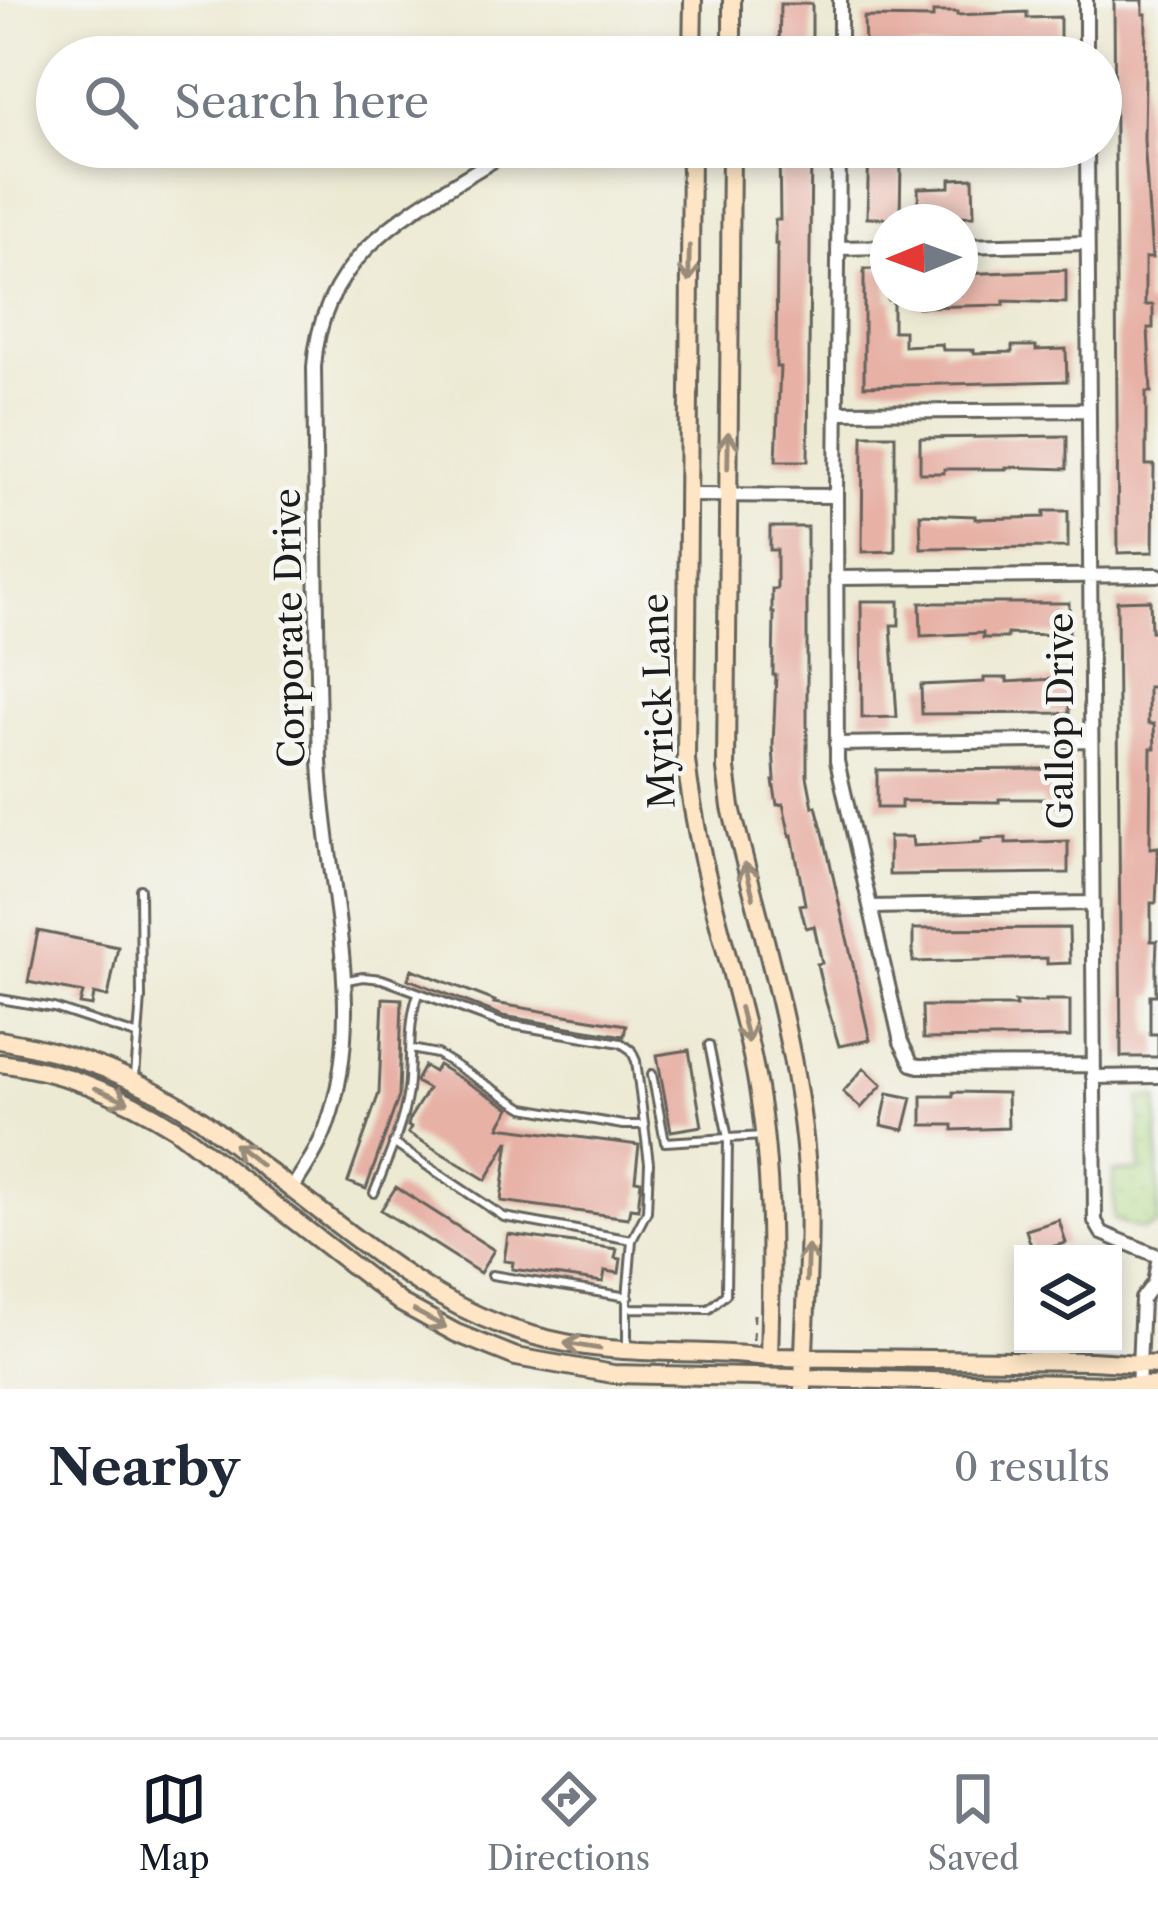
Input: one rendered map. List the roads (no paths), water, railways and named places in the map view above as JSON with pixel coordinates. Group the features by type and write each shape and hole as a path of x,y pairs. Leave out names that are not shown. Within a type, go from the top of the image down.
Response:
{"street":[{"path":"692,36 693,0"},
{"path":"732,0 732,36"},
{"path":"840,0 840,36"},
{"path":"1086,36 1087,0"},
{"name":"Corporate Drive","path":"292,1189 321,1140 340,1080 345,1040 320,761 317,339 337,286 375,238 483,168"},
{"name":"Myrick Lane","path":"691,168 684,684 689,789 752,1056 765,1136 771,1220 768,1384"},
{"name":"Myrick Lane","path":"731,168 726,769 804,1132 809,1214 803,1385"},
{"path":"839,168 836,744 839,781 901,1042 912,1064 1158,1076"},
{"name":"Gallop Drive","path":"1087,168 1095,1221 1102,1233 1158,1259"},
{"path":"978,246 1087,243"},
{"path":"839,248 870,247"},
{"path":"837,412 1089,410"},
{"path":"687,495 836,496"},
{"path":"836,578 1158,575"},
{"path":"836,744 1090,740"},
{"path":"871,907 1091,902"},
{"path":"0,1040 77,1057 134,1081 201,1119 396,1270 454,1304 541,1337 628,1351 769,1358 1158,1365"},
{"path":"0,1064 59,1075 141,1107 176,1129 375,1286 456,1333 516,1357 613,1375 768,1384 1158,1386"},
{"path":"1138,1387 1142,1299 1156,1287 1158,1259"}],"lane":[{"path":"134,1081 141,998 140,889"},
{"path":"343,980 382,980 501,1023 621,1043 631,1050 649,1163 646,1210 632,1240 628,1351"},
{"path":"374,1193 408,1094 412,1011 418,994"},
{"path":"0,999 54,1008 139,1036"},
{"path":"627,1308 709,1309 726,1294 728,1138 709,1046"},
{"path":"411,1049 437,1054 524,1108 645,1125"},
{"path":"652,1074 665,1142 765,1136"},
{"path":"393,1143 504,1217 632,1240"},
{"path":"492,1275 628,1297"}]}
